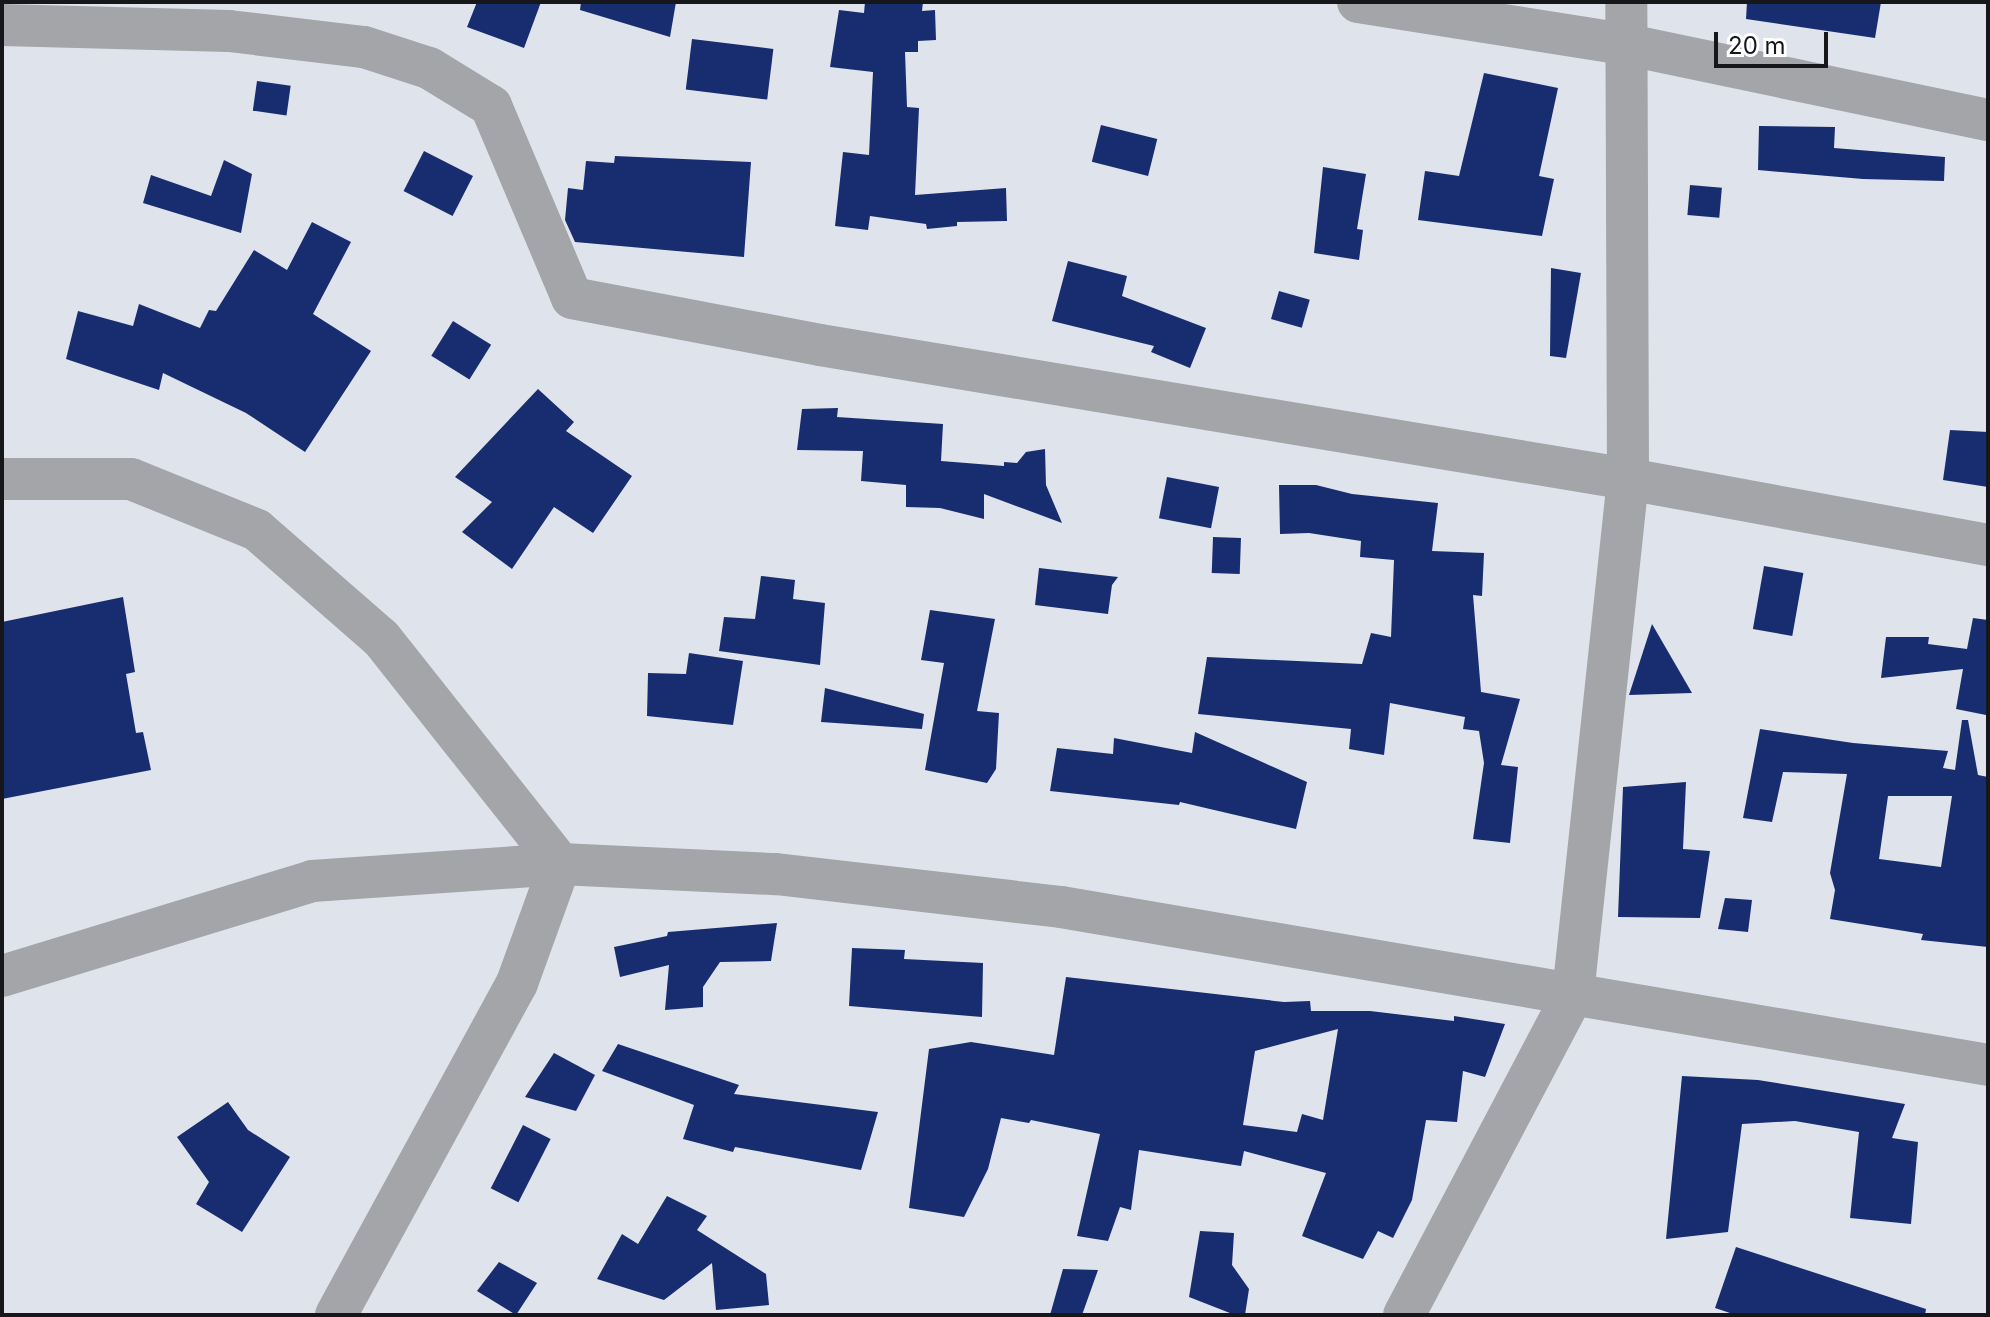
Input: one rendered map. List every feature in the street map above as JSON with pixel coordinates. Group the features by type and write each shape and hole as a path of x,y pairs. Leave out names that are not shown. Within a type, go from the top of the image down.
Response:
{"street":[{"path":"1358,2 1624,44 1988,120"},
{"path":"1404,1315 1573,994 1628,479 1626,2"},
{"path":"2,25 229,31 364,47 429,68 491,106 572,298 820,345 1628,479 1988,545"},
{"path":"2,479 131,479 257,530 381,638 560,864"},
{"path":"336,1315 517,983 560,864"},
{"path":"2,976 312,881 560,864 776,874 1061,907 1988,1065"}],"building":[{"path":"477,2 541,2 524,48 467,27"},
{"path":"581,2 676,2 670,37 580,10"},
{"path":"865,2 923,2 922,11 935,10 936,40 918,41 918,52 905,52 907,107 919,108 915,195 1006,188 1007,221 957,222 957,226 927,229 926,224 870,216 868,230 835,226 843,152 869,155 873,72 830,67 839,10 864,13"},
{"path":"1747,2 1881,2 1875,38 1746,19"},
{"path":"692,39 773,49 767,100 686,90"},
{"path":"1484,73 1558,88 1539,176 1554,179 1542,236 1418,220 1425,171 1459,176"},
{"path":"257,81 291,86 286,115 253,111"},
{"path":"1101,125 1157,139 1148,176 1092,162"},
{"path":"1759,126 1835,127 1834,148 1945,157 1944,181 1863,179 1758,170"},
{"path":"424,151 473,176 453,216 404,191"},
{"path":"615,156 751,162 744,257 575,242 565,220 568,188 583,190 586,161 614,163"},
{"path":"224,160 252,174 241,233 143,203 151,175 211,196"},
{"path":"1323,167 1366,174 1357,229 1363,230 1359,260 1314,253"},
{"path":"1690,185 1722,188 1719,218 1687,215"},
{"path":"312,222 351,242 313,314 371,351 305,452 246,413 163,373 159,390 66,359 78,311 133,326 139,304 200,328 209,310 216,311 254,250 287,270"},
{"path":"1068,261 1127,276 1122,296 1206,328 1190,368 1151,352 1154,346 1052,321"},
{"path":"1551,268 1581,273 1566,358 1550,356"},
{"path":"1279,291 1310,300 1302,328 1271,319"},
{"path":"453,321 491,345 469,380 431,356"},
{"path":"538,389 574,422 566,431 632,476 593,533 554,507 512,569 462,532 492,502 455,477"},
{"path":"838,408 837,417 943,424 941,461 1004,466 1004,462 1017,463 1026,452 1045,449 1046,485 1062,523 984,494 984,519 940,508 906,507 906,485 861,481 863,451 797,450 802,409"},
{"path":"1950,430 1988,432 1988,487 1943,480"},
{"path":"1167,477 1219,487 1211,528 1159,518"},
{"path":"1279,485 1316,485 1352,494 1438,503 1432,551 1484,553 1482,596 1473,595 1481,692 1520,699 1501,765 1518,767 1510,843 1473,839 1484,763 1479,731 1463,729 1465,717 1390,703 1384,755 1349,749 1351,729 1198,714 1207,657 1362,664 1371,633 1391,637 1394,560 1360,557 1361,541 1309,533 1280,534"},
{"path":"1213,537 1241,538 1240,574 1212,573"},
{"path":"1764,566 1803,573 1792,636 1753,629"},
{"path":"1039,568 1118,577 1112,585 1108,614 1035,605"},
{"path":"761,576 795,580 793,599 825,603 820,665 719,651 724,617 755,619"},
{"path":"123,597 135,672 126,674 136,733 143,732 151,770 2,799 2,622"},
{"path":"930,610 995,619 977,711 999,713 996,769 987,783 925,770 944,663 921,660"},
{"path":"1973,618 1988,620 1986,715 1956,709 1963,669 1881,678 1886,637 1929,637 1928,644 1967,649"},
{"path":"1652,624 1692,693 1629,695"},
{"path":"689,653 743,661 733,725 647,716 648,673 686,674"},
{"path":"825,688 924,714 922,729 821,722"},
{"path":"1962,720 1968,720 1978,775 1988,777 1988,947 1921,940 1923,934 1830,919 1835,890 1830,873 1847,774 1783,772 1772,822 1743,818 1760,729 1853,743 1948,751 1943,768 1955,770","holes":["1888,796 1952,796 1941,867 1879,859"]},
{"path":"1195,732 1307,782 1296,829 1180,802 1179,805 1050,791 1057,748 1113,754 1114,738 1192,753"},
{"path":"1686,782 1683,849 1710,851 1700,918 1618,917 1623,787"},
{"path":"1725,898 1752,900 1748,932 1718,929"},
{"path":"777,923 771,961 720,962 703,987 703,1007 665,1010 669,965 620,977 614,947 667,936 668,932"},
{"path":"852,948 905,950 904,959 983,963 982,1017 849,1006"},
{"path":"1066,977 1284,1002 1310,1001 1311,1011 1370,1011 1454,1021 1454,1016 1505,1024 1485,1077 1463,1071 1457,1122 1426,1120 1412,1200 1393,1238 1378,1231 1363,1259 1302,1236 1326,1173 1244,1151 1241,1166 1139,1150 1131,1210 1120,1207 1108,1241 1077,1236 1100,1134 1031,1120 1029,1123 1001,1118 988,1169 964,1217 909,1208 929,1049 971,1042 1054,1055","holes":["1338,1029 1323,1120 1302,1114 1297,1132 1243,1125 1255,1051"]},
{"path":"618,1044 739,1085 734,1094 878,1112 861,1170 735,1147 733,1152 683,1139 694,1105 602,1071"},
{"path":"554,1053 595,1075 576,1111 525,1097"},
{"path":"1682,1076 1758,1080 1905,1104 1892,1138 1918,1142 1911,1224 1850,1218 1859,1132 1795,1121 1742,1124 1728,1232 1666,1239"},
{"path":"228,1102 248,1130 290,1157 242,1232 196,1204 209,1182 177,1137"},
{"path":"523,1125 551,1139 518,1202 491,1188"},
{"path":"667,1196 707,1216 697,1230 766,1274 769,1305 716,1310 712,1263 664,1300 597,1279 622,1234 638,1244"},
{"path":"1200,1231 1234,1233 1232,1265 1249,1289 1245,1315 1235,1315 1189,1297"},
{"path":"1736,1247 1926,1309 1925,1315 1736,1315 1715,1308"},
{"path":"499,1262 537,1283 516,1315 477,1291"},
{"path":"1063,1269 1098,1270 1082,1315 1050,1315"}]}
